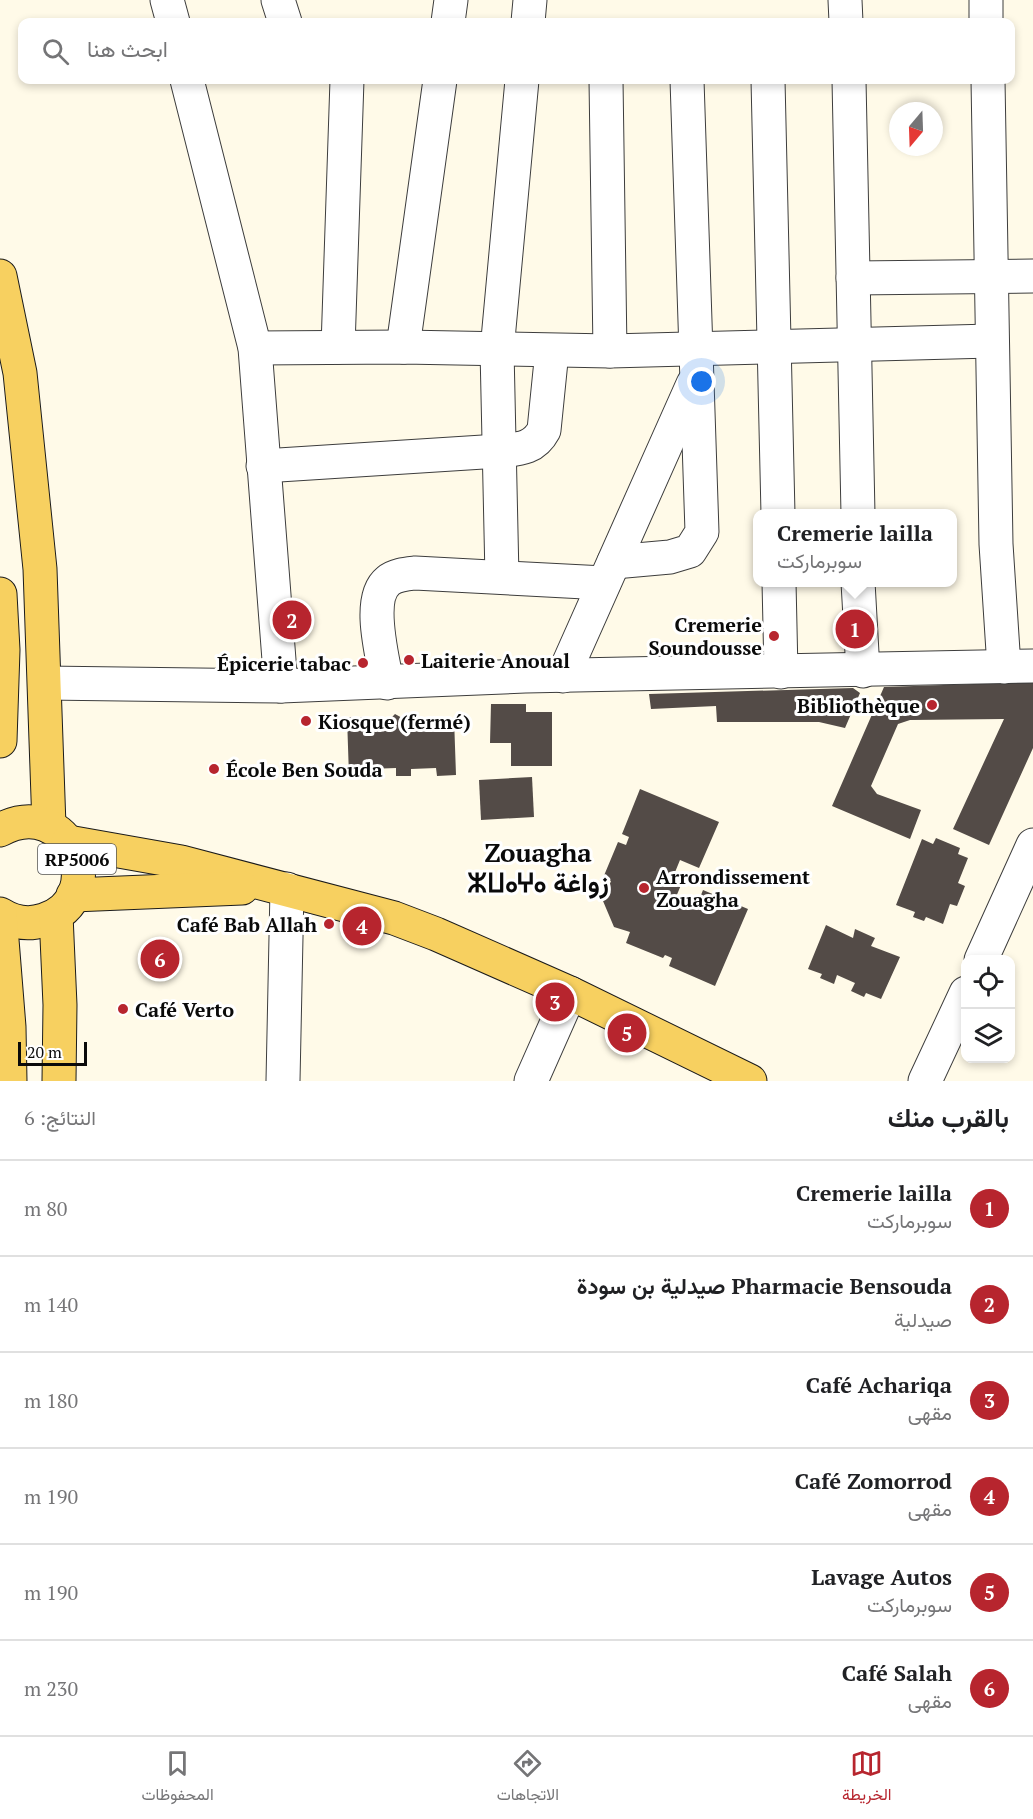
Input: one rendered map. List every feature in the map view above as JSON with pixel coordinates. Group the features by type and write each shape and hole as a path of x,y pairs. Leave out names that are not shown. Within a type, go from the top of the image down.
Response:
{"main road":[{"name":"RP5006","path":"0,276 20,373 40,569 45,683 59,834"},
{"path":"0,594 3,650 0,741"},
{"name":"RP5006","path":"0,830 25,822 59,834 75,853 79,870 65,905 59,1081"},
{"path":"59,834 282,888 415,926 570,993 750,1081"},
{"path":"10,1081 9,1026 0,915 13,921 30,923 65,905 282,888"}],"street":[{"path":"167,0 172,18"},
{"path":"278,0 284,18"},
{"path":"449,18 451,0"},
{"path":"528,18 530,0"},
{"path":"845,0 846,18"},
{"path":"986,0 986,18"},
{"path":"189,84 255,348 281,686"},
{"path":"338,347 347,84"},
{"path":"403,347 439,84"},
{"path":"502,577 497,351 522,84"},
{"path":"606,84 610,351"},
{"path":"387,683 377,602 387,581 398,576 415,573 502,577 609,573 690,551 697,543 702,532 703,518 695,363 687,84"},
{"path":"768,84 778,509"},
{"path":"849,84 858,509"},
{"path":"45,683 281,686 563,676 1019,666 996,544 988,84"},
{"path":"853,278 1033,276"},
{"path":"255,348 403,347 497,351 610,351 695,363 775,346 991,341"},
{"path":"263,466 499,451 531,446 539,440 546,420 552,351"},
{"path":"563,676 609,573 695,363"},
{"path":"779,587 781,672"},
{"path":"858,587 863,671"},
{"path":"983,955 1033,845"},
{"path":"282,888 283,1081"},
{"path":"531,1081 570,993"},
{"path":"925,1081 961,1004"}],"building":[{"path":"1033,682 1033,748 989,845 953,829 1004,719 910,720 898,724 871,786 877,794 921,810 910,839 832,806 884,687"},
{"path":"853,688 860,693 845,728 819,722 717,722 716,706 651,709 649,694"},
{"path":"491,704 526,704 526,712 552,712 552,766 511,766 511,743 490,743"},
{"path":"395,714 404,719 408,727 432,726 432,719 454,718 456,775 437,776 436,768 411,769 411,776 396,776 396,768 369,769 370,775 349,776 347,717 366,717 367,729 390,728 390,719"},
{"path":"532,777 534,817 481,820 479,780"},
{"name":"Arrondissement Zouagha","path":"640,789 719,822 699,868 680,860 671,882 681,885 676,897 697,905 703,890 748,909 715,986 669,966 672,958 665,955 663,958 626,943 630,932 614,927 603,901 611,881 603,878 618,842 626,845 629,837 622,834"},
{"path":"936,838 960,848 958,854 968,858 958,883 965,886 957,906 950,904 943,924 926,917 924,921 913,917 915,912 896,905 922,839 933,844"},
{"path":"826,925 853,938 855,929 875,938 871,946 900,957 881,999 866,993 864,997 851,991 855,983 837,975 834,984 820,978 822,974 808,969"}],"place":[{"name":"Pharmacie Bensouda صيدلية بن سودة","path":"292,620"},
{"name":"Cremerie lailla","path":"855,629"},
{"name":"Cremerie Soundousse","path":"774,636"},
{"name":"Laiterie Anoual","path":"409,660"},
{"name":"Épicerie tabac","path":"363,663"},
{"name":"Bibliothèque","path":"932,705"},
{"name":"Kiosque (fermé)","path":"306,721"},
{"name":"École Ben Souda","path":"214,769"},
{"name":"Arrondissement Zouagha","path":"644,888"},
{"name":"Café Bab Allah","path":"329,924"},
{"name":"Café Zomorrod","path":"362,926"},
{"name":"Café Salah","path":"160,959"},
{"name":"Café Achariqa","path":"555,1002"},
{"name":"Café Verto","path":"123,1009"},
{"name":"Lavage Autos","path":"627,1033"}],"district":[{"name":"Zouagha ⵣⵡⴰⵖⴰ زواغة","path":"538,867"}]}
